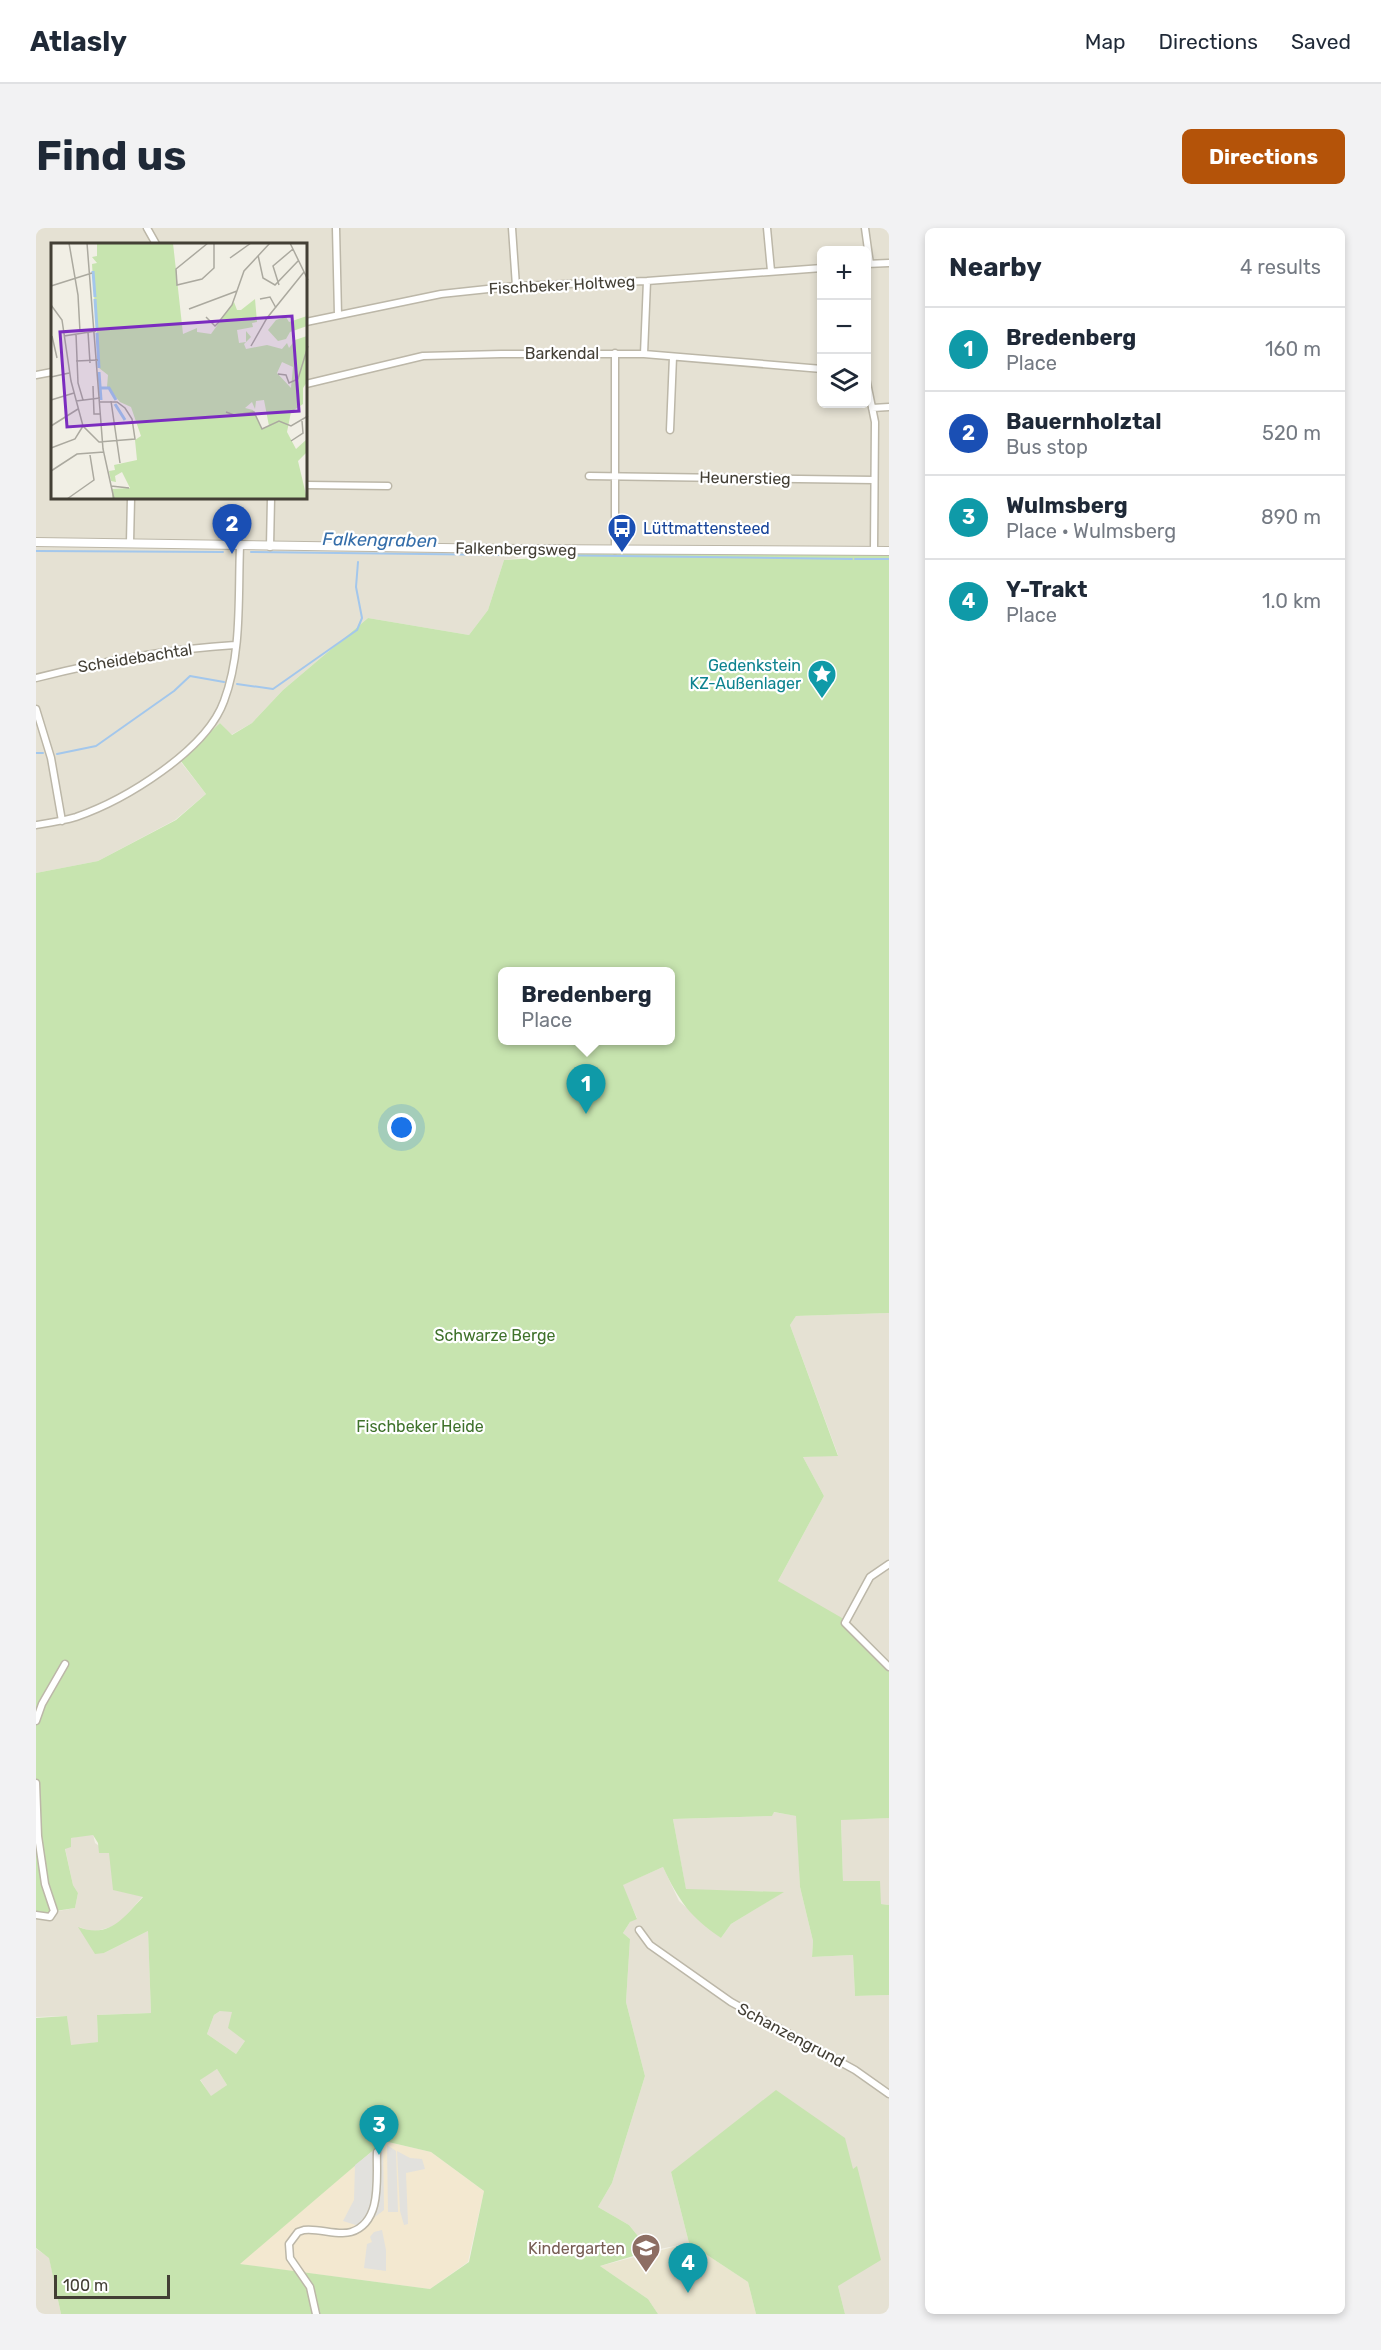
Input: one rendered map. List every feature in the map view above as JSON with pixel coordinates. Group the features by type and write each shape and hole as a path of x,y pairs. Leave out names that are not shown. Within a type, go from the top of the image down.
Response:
{"street":[{"path":"147,228 155,243"},
{"path":"336,228 338,315"},
{"path":"512,228 516,286"},
{"path":"767,228 771,271"},
{"path":"865,228 866,246"},
{"path":"871,264 889,263"},
{"name":"Fischbeker Holtweg","path":"308,322 441,294 516,286 647,281 817,268"},
{"path":"644,354 647,281"},
{"path":"615,353 617,476 615,550"},
{"name":"Barkendal","path":"308,384 423,356 615,353 817,369"},
{"path":"670,430 673,357"},
{"path":"36,375 51,372"},
{"path":"871,402 875,422 874,550"},
{"path":"872,408 889,407"},
{"path":"589,476 617,476"},
{"name":"Heunerstieg","path":"617,476 874,480"},
{"path":"308,485 388,486"},
{"path":"130,500 130,543"},
{"path":"270,547 271,500"},
{"name":"Falkenbergsweg","path":"36,542 270,547 889,550"},
{"path":"36,825 62,821 98,808 131,791 170,763 206,732 225,699 236,645 240,546"},
{"name":"Scheidebachtal","path":"36,678 109,660 173,649 236,645"},
{"path":"36,709 51,758 62,821"},
{"path":"889,1564 870,1577 844,1623 889,1667"},
{"path":"36,1721 42,1704 65,1664"},
{"path":"36,1783 38,1836 45,1884 54,1911 50,1917 36,1914"},
{"name":"Schanzengrund","path":"639,1930 650,1945 731,2002 855,2070 889,2094"},
{"path":"316,2314 310,2287 290,2258 289,2244 298,2232 304,2230 351,2232 362,2224 375,2203 377,2152"}],"shaded area":[{"path":"36,228 889,228 889,547 519,546 518,558 504,560 488,610 469,635 368,618 283,690 252,723 231,735 220,723 180,761 206,794 175,820 98,861 36,873"},
{"path":"889,1313 889,1663 778,1581 824,1496 803,1457 838,1455 790,1325 796,1316"},
{"path":"773,1812 797,1816 800,1887 813,1941 812,1957 853,1955 855,1996 889,1995 889,2314 845,2314 838,2286 857,2167 853,2170 671,2172 689,2243 650,2251 629,2225 598,2207 612,2183 645,2076 626,2002 630,1939 623,1933 630,1922 637,1918 622,1885 663,1867 679,1901 721,1938 731,1924 783,1892 686,1890 673,1819 772,1816"},
{"path":"889,1818 889,1905 881,1904 843,1881 841,1819"},
{"path":"93,1834 95,1843 109,1853 143,1896 118,1925 93,1932 79,1927 104,1953 148,1931 151,2013 97,2015 98,2042 70,2046 67,2016 36,2017 36,1915 75,1908 78,1893 73,1885 65,1848 70,1838"},
{"path":"220,2011 232,2011 245,2041 236,2054 207,2034 214,2015"},
{"path":"217,2069 227,2085 211,2097 200,2079"},
{"path":"384,2141 431,2152 484,2191 468,2262 430,2289 239,2264"},
{"path":"383,2143 384,2210 362,2227 343,2221 354,2200 355,2165"},
{"path":"387,2145 396,2151 398,2212 388,2212"},
{"path":"397,2151 410,2158 422,2159 425,2169 406,2173 408,2224 404,2225 400,2211"},
{"path":"382,2230 386,2250 386,2271 364,2268 367,2244 372,2242 370,2237 374,2232"},
{"path":"689,2243 748,2282 756,2314 658,2314 648,2299 600,2266"},
{"path":"36,2249 49,2257 61,2314 36,2314"}],"green space":[{"name":"Schwarze Berge","path":"538,553 889,554 889,1313 796,1316 790,1325 838,1456 803,1457 824,1496 778,1581 842,1618 889,1663 889,1818 841,1820 843,1881 880,1881 881,1904 889,1905 889,1995 855,1996 853,1955 812,1957 813,1941 800,1887 796,1816 774,1812 772,1816 673,1819 686,1889 784,1892 731,1924 721,1938 701,1923 686,1907 663,1867 623,1885 637,1919 630,1922 623,1933 630,1939 626,2002 645,2076 612,2183 598,2207 629,2225 650,2251 600,2266 648,2299 658,2314 61,2314 49,2258 36,2248 36,2018 67,2016 71,2045 98,2042 97,2015 151,2013 148,1931 104,1953 95,1954 78,1927 89,1930 107,1928 122,1919 143,1897 113,1890 109,1853 99,1853 98,1843 93,1835 71,1838 71,1847 65,1849 73,1885 78,1893 75,1908 55,1911 53,1915 36,1915 36,873 98,861 176,820 206,794 180,760 220,723 232,735 252,723 283,690 368,618 469,635 488,610 504,560 538,558","holes":["220,2011 232,2012 228,2028 245,2041 236,2054 207,2034 214,2015","217,2069 227,2085 211,2096 200,2080","384,2141 431,2152 484,2191 469,2262 430,2289 240,2264"]},
{"path":"776,2090 845,2138 853,2169 857,2166 881,2260 838,2286 845,2314 756,2314 748,2282 689,2243 671,2172"}],"waterway":[{"name":"Falkengraben","path":"36,551 223,552"},
{"name":"Falkengraben","path":"251,552 507,555"},
{"name":"Falkengraben","path":"540,555 852,559"},
{"name":"Falkengraben","path":"855,559 889,559"},
{"path":"237,684 273,689 357,630 362,618 356,587 358,562"},
{"path":"57,754 96,746 174,691 190,676 224,682"},
{"path":"36,753 43,753"}],"place":[{"name":"Bauernholztal","path":"232,554"},
{"name":"Lüttmattensteed","path":"622,554"},
{"name":"Gedenkstein KZ-Außenlager","path":"822,700"},
{"name":"Bredenberg","path":"586,1114"},
{"name":"Wulmsberg","path":"379,2155"},
{"name":"Kindergarten","path":"646,2274"},
{"name":"Y-Trakt","path":"688,2293"}],"park label":[{"name":"Fischbeker Heide","path":"420,1426"}]}
